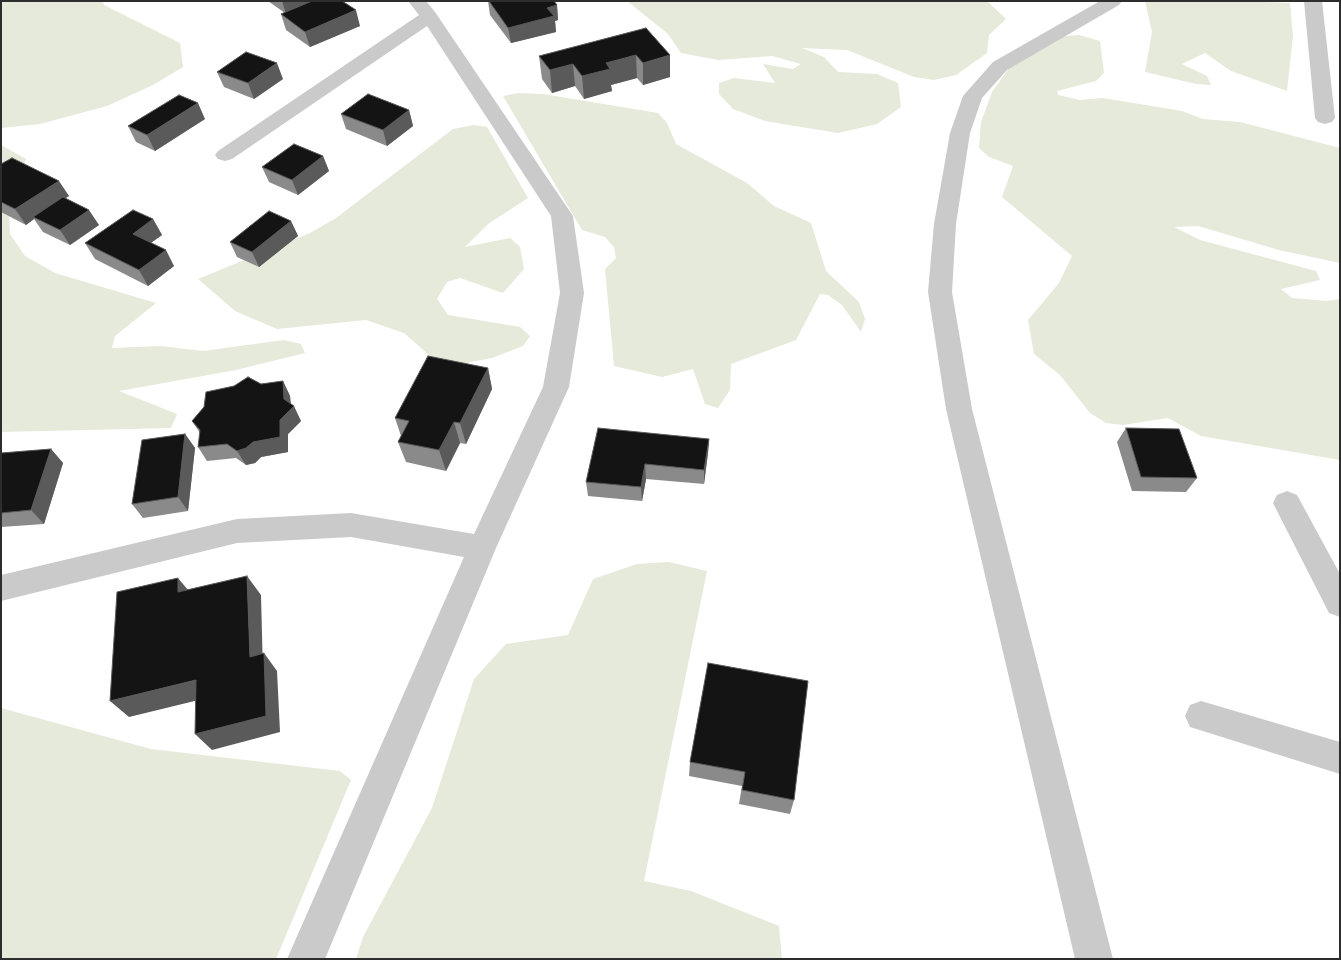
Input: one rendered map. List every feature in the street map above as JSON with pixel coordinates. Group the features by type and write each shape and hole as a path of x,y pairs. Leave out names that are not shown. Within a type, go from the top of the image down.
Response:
{"street":[{"path":"1094,959 959,409 940,292 945,224 960,132 973,96 1000,66 1113,1"},
{"path":"1313,1 1325,118"},
{"path":"224,155 423,8 562,216 572,293 556,387 482,548 306,959"},
{"path":"1287,503 1340,604"},
{"path":"1,588 237,531 351,524 482,548"},
{"path":"1202,716 1340,758"}],"green space":[{"path":"1,1 103,1 104,5 180,43 183,67 153,85 107,106 40,124 1,128"},
{"path":"627,1 987,1 1006,19 989,35 987,53 956,75 934,80 914,77 847,50 802,48 824,57 838,72 877,74 898,83 901,107 877,124 838,133 765,121 733,109 719,94 719,83 734,78 775,83 763,64 793,69 801,64 772,56 718,60 681,53 668,34"},
{"path":"1145,1 1290,3 1293,36 1287,91 1231,71 1205,53 1182,64 1207,76 1211,85 1196,84 1145,72 1152,32"},
{"path":"1079,35 1100,41 1104,73 1096,81 1057,91 1058,95 1080,100 1103,98 1182,111 1203,119 1240,122 1340,148 1340,263 1279,250 1198,226 1174,227 1200,240 1316,271 1320,280 1281,289 1292,298 1326,301 1340,299 1340,460 1201,436 1168,418 1123,425 1106,423 1090,413 1060,375 1034,354 1028,320 1059,283 1072,256 1002,197 1013,166 989,157 979,148 981,122 992,92 1025,46 1044,38"},
{"path":"518,93 543,94 658,113 667,123 676,144 747,183 774,206 811,223 826,271 859,302 865,319 861,332 842,305 828,295 820,294 796,340 731,364 730,390 718,408 705,404 693,369 662,377 614,366 605,269 616,258 614,247 605,237 582,230 503,96"},
{"path":"474,125 487,127 528,198 488,224 465,247 510,238 520,247 524,269 503,293 460,278 447,282 437,299 448,315 520,327 530,336 523,346 492,358 455,365 430,356 404,333 366,320 277,329 235,311 198,279 310,233 336,218 453,129"},
{"path":"1,145 26,159 9,210 10,234 25,256 55,273 156,303 115,336 112,348 160,346 203,351 284,340 301,344 305,353 236,370 119,391 177,414 171,428 1,432"},
{"path":"669,562 707,571 644,881 691,891 779,926 782,959 356,959 363,937 432,808 474,679 506,644 568,635 593,579 637,564"},
{"path":"1,708 151,749 340,771 351,780 276,959 1,959"}],"building":[{"path":"312,1 342,1 356,10 305,32 281,14"},
{"path":"489,1 554,1 557,5 547,8 554,16 508,28"},
{"path":"646,28 670,55 643,63 636,55 606,63 610,69 582,76 573,64 550,70 539,56"},
{"path":"246,52 277,63 248,83 217,72"},
{"path":"368,94 409,110 383,130 341,114"},
{"path":"179,95 198,103 147,135 128,126"},
{"path":"294,144 323,156 292,180 262,167"},
{"path":"12,158 59,181 15,209 1,202 1,164"},
{"path":"63,197 89,210 60,230 33,217"},
{"path":"133,210 153,219 133,234 166,250 139,270 85,243"},
{"path":"269,211 291,221 252,252 230,242"},
{"path":"428,356 488,368 460,423 454,422 439,450 398,442 409,421 395,418"},
{"path":"248,377 261,384 283,381 284,399 294,406 280,420 280,437 253,442 246,448 237,451 227,444 198,447 200,430 192,421 204,407 206,392 234,386"},
{"path":"598,428 709,439 704,470 645,464 641,487 586,482"},
{"path":"1126,428 1179,429 1197,478 1141,477"},
{"path":"185,434 178,497 132,504 142,440"},
{"path":"51,449 31,510 1,513 1,453"},
{"path":"247,576 250,657 264,653 266,716 195,734 196,680 110,701 117,592 178,578 178,592"},
{"path":"708,663 808,681 794,800 742,790 745,772 690,762"}]}
